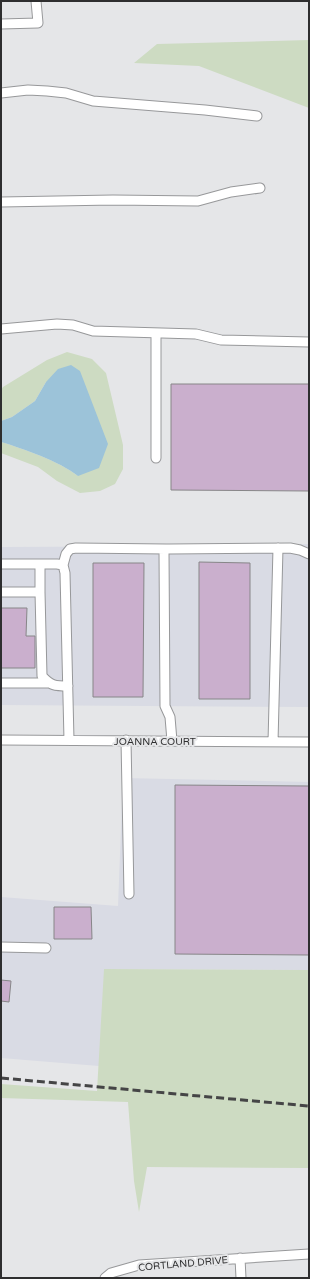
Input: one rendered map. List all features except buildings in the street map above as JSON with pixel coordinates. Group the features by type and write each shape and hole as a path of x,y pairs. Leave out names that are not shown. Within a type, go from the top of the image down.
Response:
{"street":[{"path":"1,24 38,23 36,1"},
{"path":"1,93 28,90 47,91 66,93 92,101 205,110 257,116"},
{"path":"1,202 98,200 198,201 232,192 260,188"},
{"path":"1,329 57,324 73,325 93,331 196,334 221,340 309,342"},
{"path":"156,333 156,458"},
{"path":"273,742 278,548"},
{"path":"69,740 66,573 63,565 66,554 70,549 294,548 309,554"},
{"path":"166,549 164,553 165,706 170,717 172,741"},
{"path":"1,564 63,565"},
{"path":"40,564 42,676 49,683 56,686 68,686"},
{"path":"1,592 40,592"},
{"path":"1,683 49,683"},
{"name":"JOANNA COURT","path":"1,740 309,742"},
{"path":"126,740 129,894"},
{"path":"1,947 46,948"},
{"name":"CORTLAND DRIVE","path":"105,1278 111,1273 139,1265 309,1254"},
{"name":"CORTLAND DRIVE","path":"240,1258 241,1278"}],"shaded area":[{"path":"309,544 309,707 1,705 1,547"},
{"path":"123,778 309,782 309,970 105,969 99,1066 1,1058 1,897 118,906"}],"green space":[{"path":"309,40 309,108 199,66 134,63 157,44"},
{"path":"67,352 92,359 106,373 123,445 123,469 115,484 100,491 80,493 57,481 38,467 1,453 1,442 51,460 78,476 46,382 35,401 12,417 1,421 1,390 3,387 47,360"},
{"path":"104,969 309,970 309,1168 147,1167 139,1212 134,1181 128,1102 1,1098 1,1084 97,1091"}],"water":[{"path":"71,365 80,371 108,444 99,468 78,476 51,460 1,442 1,421 12,417 35,401 46,382 58,369"}],"railway":[{"path":"1,1078 309,1106"}]}
